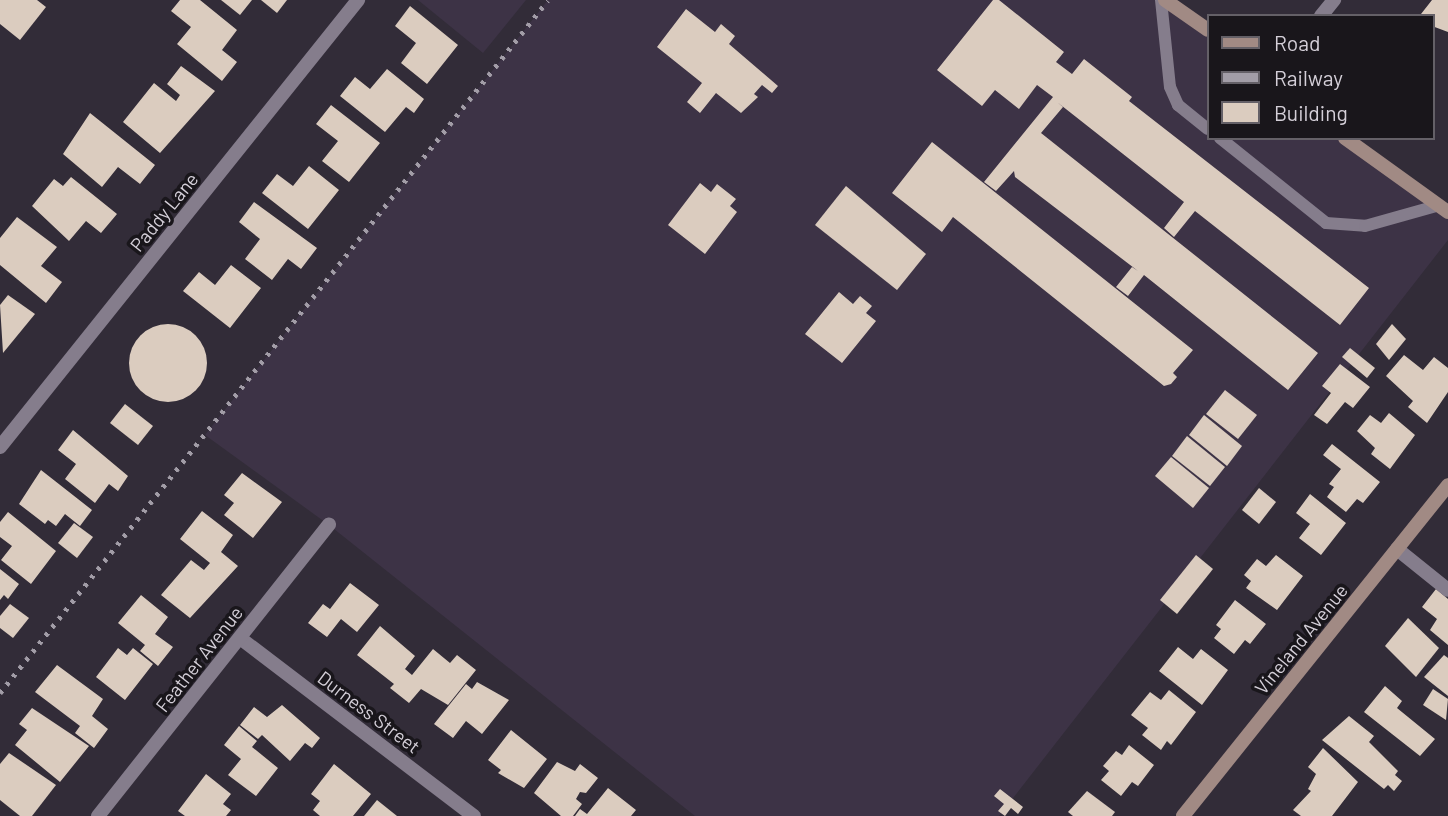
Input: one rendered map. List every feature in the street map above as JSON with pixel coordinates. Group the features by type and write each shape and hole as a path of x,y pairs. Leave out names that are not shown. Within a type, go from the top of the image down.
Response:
{"street":[{"name":"Paddy Lane","path":"0,447 358,0"},
{"path":"1163,0 1206,29"},
{"path":"1323,14 1334,0"},
{"path":"1348,140 1442,209"},
{"name":"Vineland Avenue","path":"1183,816 1448,485"},
{"name":"Feather Avenue","path":"98,816 329,525"},
{"path":"1397,549 1448,590"},
{"name":"Durness Street","path":"240,638 474,816"}],"lane":[{"path":"1163,0 1170,87 1178,104 1206,127"},
{"path":"1222,140 1326,223 1365,226 1442,209"}],"shaded area":[{"path":"418,0 526,0 483,53"},
{"path":"548,0 1160,0 1206,34 1206,140 1348,140 1448,212 1448,240 999,816 695,816 329,525 205,435"}],"building":[{"path":"0,0 37,0 46,7 20,40 0,24"},
{"path":"180,0 200,0 237,30 222,50 237,62 222,81 177,44 191,27 171,11"},
{"path":"221,0 252,0 240,15"},
{"path":"261,0 287,0 277,13"},
{"path":"993,0 999,0 1064,52 1056,62 1072,74 1084,59 1132,97 1129,101 1369,288 1340,325 1195,211 1174,237 1164,228 1184,202 1057,102 1063,107 1041,133 1318,353 1288,390 1144,275 1128,296 1116,287 1132,267 1138,271 1015,177 1014,171 996,191 984,182 1053,97 1037,85 1019,109 995,90 982,106 937,70"},
{"path":"1432,0 1448,0 1448,32 1434,27 1434,14 1421,14"},
{"path":"410,6 458,45 427,84 401,63 416,43 395,26"},
{"path":"686,9 715,32 721,24 735,36 729,44 778,86 772,93 762,85 754,94 758,97 741,113 716,93 700,113 687,102 702,83 657,47"},
{"path":"181,66 215,91 160,153 123,122 154,83 176,101 180,95 167,84"},
{"path":"387,69 424,99 414,113 406,107 385,132 340,96 355,77 370,89"},
{"path":"331,105 380,143 349,182 322,161 338,141 316,124"},
{"path":"90,113 155,165 140,184 118,167 102,187 63,154"},
{"path":"932,142 1193,350 1173,373 1177,377 1171,384 1164,386 953,217 942,232 892,193"},
{"path":"309,166 339,190 308,229 262,193 277,174 293,186"},
{"path":"71,177 117,214 101,233 86,221 69,241 32,206 54,179 63,186"},
{"path":"700,183 711,192 717,184 736,199 730,206 737,212 705,254 668,225"},
{"path":"846,186 926,254 897,290 815,225"},
{"path":"254,202 317,248 301,269 288,259 272,280 245,259 260,239 239,222"},
{"path":"17,217 57,247 41,266 62,282 46,303 0,265 0,238"},
{"path":"231,265 261,288 230,328 183,291 199,272 215,285"},
{"path":"839,292 853,304 860,296 872,306 866,313 876,321 842,363 805,334"},
{"path":"8,295 35,314 3,353 0,305"},
{"path":"168,324 183,327 196,335 204,348 207,363 204,378 196,391 183,399 168,402 153,399 140,391 132,378 129,363 132,348 140,335 153,327"},
{"path":"1392,324 1406,339 1389,360 1376,344"},
{"path":"1350,348 1375,368 1367,378 1342,357"},
{"path":"1404,355 1423,370 1434,357 1448,368 1448,392 1427,423 1408,407 1413,401 1386,376"},
{"path":"1340,364 1370,387 1353,408 1345,402 1327,424 1314,415 1331,393 1322,386"},
{"path":"1225,390 1257,415 1238,439 1206,414"},
{"path":"125,404 153,426 138,445 110,423"},
{"path":"1389,413 1415,435 1390,469 1371,454 1375,448 1357,431 1370,415 1381,423"},
{"path":"1204,415 1242,446 1227,466 1189,435"},
{"path":"73,430 128,476 118,491 109,484 95,503 65,479 76,464 58,450"},
{"path":"1187,436 1225,467 1210,486 1172,456"},
{"path":"1332,444 1380,482 1363,503 1357,499 1346,512 1327,497 1334,487 1329,484 1341,469 1323,455"},
{"path":"1171,457 1209,488 1193,508 1155,476"},
{"path":"41,470 92,510 80,526 65,514 56,526 48,520 45,524 19,504"},
{"path":"242,473 282,502 253,538 224,515 234,503 224,495"},
{"path":"1259,488 1276,502 1259,524 1242,510"},
{"path":"1310,494 1346,523 1321,555 1299,538 1310,524 1296,513"},
{"path":"202,511 233,535 221,552 238,566 190,618 161,595 191,560 204,570 210,563 180,539"},
{"path":"8,512 56,551 31,584 1,560 12,546 0,537 0,522"},
{"path":"74,523 93,537 77,558 58,543"},
{"path":"1196,555 1213,569 1177,614 1160,600"},
{"path":"1276,555 1303,576 1277,610 1246,588 1251,581 1244,575 1257,559 1266,566"},
{"path":"0,569 19,584 8,599 4,595 0,600"},
{"path":"350,583 379,605 357,632 341,619 327,637 308,623 323,604 330,609"},
{"path":"1436,589 1448,599 1448,645 1430,630 1437,619 1422,607"},
{"path":"141,595 168,617 155,634 173,647 158,666 140,651 145,645 118,623"},
{"path":"1235,600 1266,624 1250,644 1245,640 1234,654 1214,638 1221,629 1216,625"},
{"path":"10,604 29,618 13,638 0,628 0,616"},
{"path":"1408,618 1439,648 1416,677 1385,646"},
{"path":"380,626 415,656 405,669 412,675 433,649 450,663 457,655 476,670 448,705 421,689 409,703 390,688 394,684 357,655"},
{"path":"1178,647 1193,659 1201,649 1228,670 1202,705 1159,671"},
{"path":"118,648 127,655 133,648 153,664 125,700 96,677"},
{"path":"1444,655 1448,658 1448,696 1424,677"},
{"path":"57,665 103,699 92,716 108,729 94,748 75,733 80,726 35,692"},
{"path":"477,682 509,700 482,734 466,721 453,738 434,724 466,684 472,689"},
{"path":"1385,686 1402,701 1397,708 1435,739 1420,756 1364,712"},
{"path":"1433,689 1448,699 1446,720 1423,705"},
{"path":"1169,690 1196,712 1171,745 1167,741 1161,750 1142,735 1148,728 1131,715 1150,692 1161,700"},
{"path":"282,705 320,738 312,748 305,743 290,761 262,735 258,739 240,725 254,707 267,717"},
{"path":"32,708 89,746 60,782 15,745 27,730 19,724"},
{"path":"1349,716 1374,736 1369,742 1398,771 1395,775 1402,781 1394,791 1388,785 1384,789 1322,740"},
{"path":"239,726 257,741 252,747 278,768 256,796 228,775 241,759 224,745"},
{"path":"511,730 547,759 524,788 498,773 501,770 488,760"},
{"path":"1129,745 1154,765 1138,786 1132,782 1121,796 1101,780 1109,771 1103,766 1116,751 1122,755"},
{"path":"1323,748 1358,782 1332,816 1301,816 1293,810 1311,791 1308,789 1316,774 1308,767"},
{"path":"9,753 56,785 32,816 20,816 0,800 0,764"},
{"path":"557,762 575,771 580,764 598,778 586,793 580,792 576,799 582,804 573,816 561,816 534,793"},
{"path":"334,764 371,794 353,816 320,816 313,810 320,801 311,794"},
{"path":"206,774 231,794 223,804 231,810 226,816 185,816 178,811"},
{"path":"608,788 636,810 631,816 575,816 580,809 587,814"},
{"path":"1000,789 1023,807 1018,814 1011,808 1005,816 998,811 1004,804 994,796"},
{"path":"1087,791 1115,812 1112,816 1073,816 1068,812"},
{"path":"377,800 397,816 364,816"}],"railway":[{"path":"0,693 548,0"}]}
